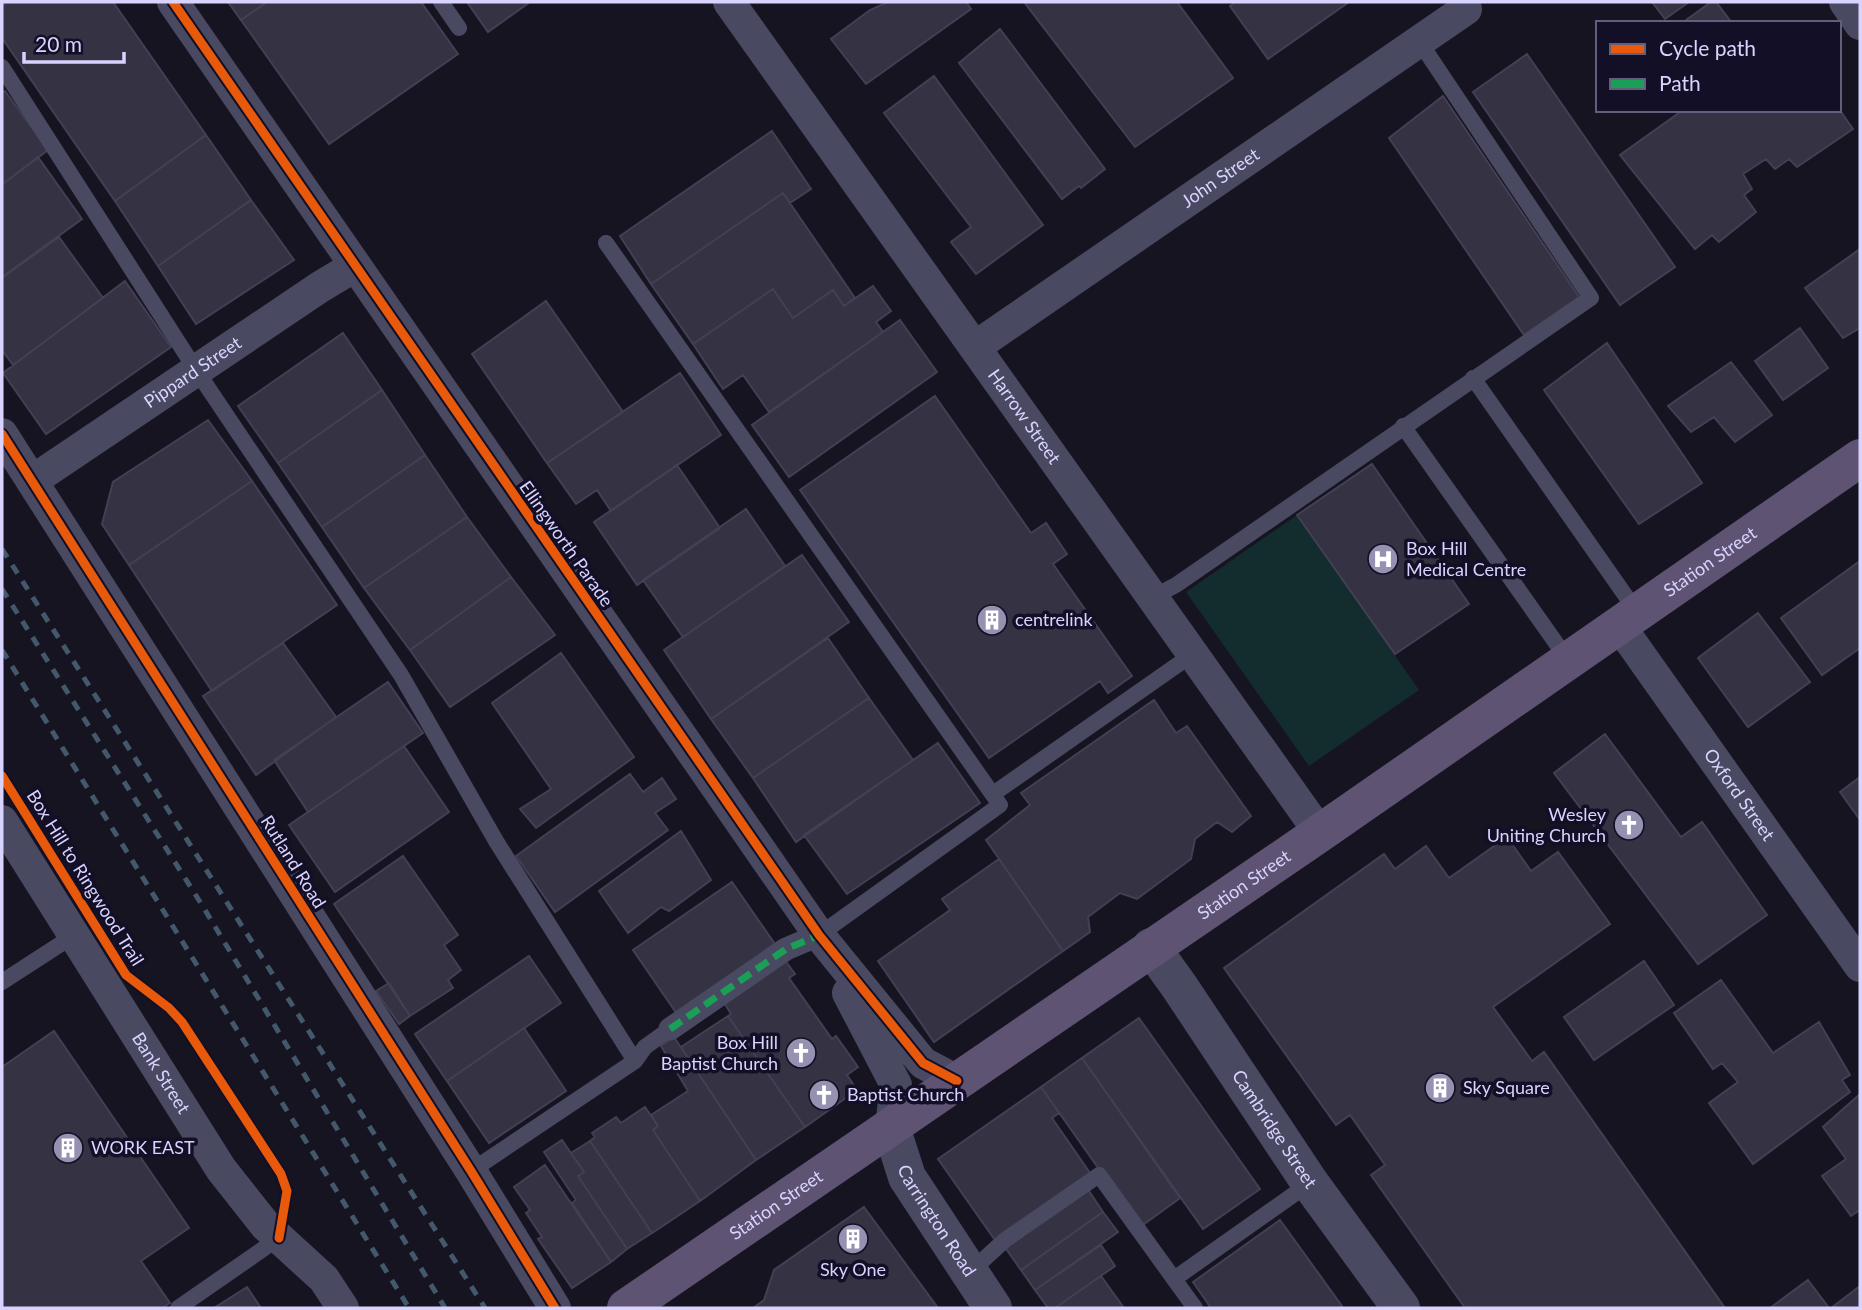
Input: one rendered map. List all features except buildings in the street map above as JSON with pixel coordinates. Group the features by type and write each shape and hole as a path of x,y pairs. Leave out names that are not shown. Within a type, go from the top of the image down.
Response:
{"main road":[{"name":"Station Street","path":"626,1308 1320,833 1860,458"}],"street":[{"name":"Ellingworth Parade","path":"173,2 819,935 923,1063 957,1081"},
{"name":"Harrow Street","path":"729,2 1320,833"},
{"path":"1845,2 1860,24"},
{"name":"John Street","path":"975,347 1466,9"},
{"name":"Pippard Street","path":"32,481 355,266"},
{"name":"Rutland Road","path":"2,434 471,1171 555,1308"},
{"name":"Oxford Street","path":"1628,618 1860,966"},
{"name":"Bank Street","path":"2,821 221,1169 256,1214 324,1279 343,1308"},
{"name":"Ellingworth Parade","path":"819,935 896,1086 891,1127"},
{"path":"670,1029 786,949 819,935"},
{"name":"Cambridge Street","path":"1150,947 1179,986 1310,1183 1401,1308"},
{"name":"Carrington Road","path":"891,1127 907,1177 993,1308"}],"lane":[{"path":"441,2 459,29"},
{"path":"1153,597 1176,585 1591,298 1419,41"},
{"path":"2,67 196,370 401,675 496,841 635,1061"},
{"path":"606,243 1000,805 819,935"},
{"path":"1473,378 1628,618"},
{"path":"1404,426 1568,660"},
{"path":"993,794 1193,654"},
{"path":"2,982 73,936"},
{"path":"471,1171 635,1061 645,1047 670,1029"},
{"path":"970,1272 1005,1240 1099,1175 1195,1308"},
{"path":"1174,1279 1310,1183"},
{"path":"178,1308 279,1238"}],"green space":[{"path":"1297,515 1419,690 1309,766 1186,592"}],"railway":[{"path":"2,549 485,1308"},
{"path":"2,589 202,905 445,1308"},
{"path":"2,650 409,1308"}],"marked path":[{"path":"670,1029 786,949 819,935"}],"cycle path":[{"path":"173,2 819,935 923,1063 957,1081"},
{"path":"2,434 471,1171 555,1308"},
{"name":"Box Hill to Ringwood Trail","path":"2,776 126,975 169,1008 182,1022 281,1174 287,1191 279,1238"}],"place":[{"name":"Box Hill Medical Centre","path":"1383,559"},
{"name":"centrelink","path":"992,620"},
{"name":"Wesley Uniting Church","path":"1629,825"},
{"name":"Box Hill Baptist Church","path":"801,1053"},
{"name":"Sky Square","path":"1440,1088"},
{"name":"Baptist Church","path":"824,1095"},
{"name":"WORK EAST","path":"68,1148"},
{"name":"Sky One","path":"853,1239"}]}
